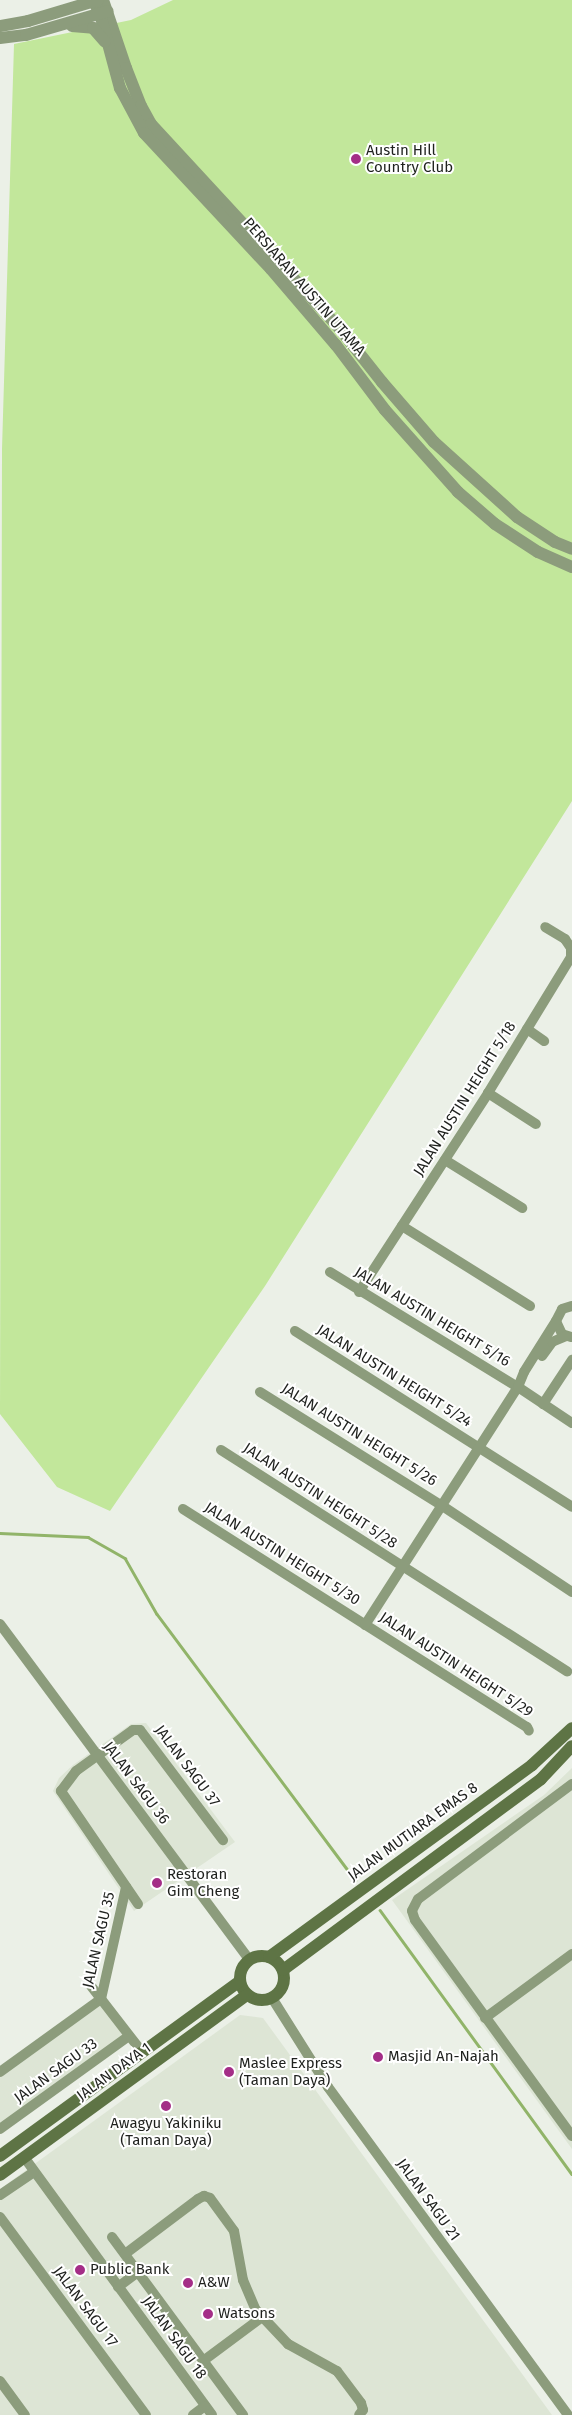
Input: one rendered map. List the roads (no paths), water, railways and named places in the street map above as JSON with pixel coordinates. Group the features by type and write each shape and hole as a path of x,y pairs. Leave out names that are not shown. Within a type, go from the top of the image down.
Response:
{"main road":[{"name":"JALAN MUTIARA EMAS 8","path":"269,1957 502,1788 532,1765 572,1728"},
{"path":"283,1970 540,1780 572,1746"},
{"path":"256,1956 269,1957 280,1964 283,1970 284,1983 282,1989 272,1998 259,2000 247,1995 240,1981 241,1969 249,1959 256,1956"},
{"name":"JALAN DAYA 1","path":"0,2156 240,1981"},
{"name":"JALAN DAYA 1","path":"0,2175 247,1995"}],"street":[{"path":"61,26 101,5"},
{"path":"0,26 101,5"},
{"name":"PERSIARAN AUSTIN UTAMA","path":"101,5 108,46 120,88 144,133 313,318 385,410 458,492 495,524 538,552 572,567"},
{"name":"PERSIARAN AUSTIN UTAMA","path":"101,5 141,106 151,124 340,329 382,382 434,442 517,518 554,542 572,549"},
{"path":"0,38 61,26 84,26 93,28 108,46"},
{"name":"JALAN AUSTIN HEIGHT 5/18","path":"359,1292 488,1093 570,957 571,948 565,939 545,927"},
{"path":"527,1029 544,1041"},
{"path":"488,1093 536,1124"},
{"path":"445,1160 522,1208"},
{"path":"402,1226 530,1306"},
{"name":"JALAN AUSTIN HEIGHT 5/16","path":"330,1272 359,1292 520,1383 543,1404 572,1423"},
{"path":"366,1625 478,1446 520,1383 524,1372 562,1309 572,1306"},
{"path":"556,1321 558,1330 569,1336"},
{"name":"JALAN AUSTIN HEIGHT 5/24","path":"295,1332 572,1507"},
{"path":"520,1383 529,1375 552,1342 569,1336"},
{"path":"543,1404 572,1360"},
{"name":"JALAN AUSTIN HEIGHT 5/26","path":"260,1392 441,1505 572,1592"},
{"name":"JALAN AUSTIN HEIGHT 5/28","path":"221,1450 566,1671"},
{"name":"JALAN AUSTIN HEIGHT 5/30","path":"183,1509 366,1625"},
{"name":"JALAN SAGU 36","path":"0,1624 249,1959"},
{"name":"JALAN AUSTIN HEIGHT 5/29","path":"366,1625 527,1727 530,1731"},
{"name":"JALAN SAGU 37","path":"97,1757 133,1730 140,1730 223,1840"},
{"name":"JALAN SAGU 35","path":"97,1757 76,1771 61,1791 138,1904"},
{"path":"570,1791 422,1896 413,1907 413,1916 485,2018 568,2122 572,2136"},
{"name":"JALAN SAGU 35","path":"101,1999 126,1887"},
{"path":"485,2018 572,1954"},
{"path":"91,1986 142,2052"},
{"name":"JALAN SAGU 21","path":"272,1998 328,2087 568,2415"},
{"path":"0,2072 101,1999"},
{"name":"JALAN SAGU 33","path":"0,2129 129,2036"},
{"name":"JALAN SAGU 18","path":"24,2157 212,2415"},
{"path":"0,2195 34,2172"},
{"path":"124,2254 198,2199 208,2197 234,2232 243,2280 254,2307 261,2318 272,2331 296,2350 337,2371 361,2403 363,2410 360,2415"},
{"name":"JALAN SAGU 17","path":"0,2217 146,2415"},
{"path":"112,2237 243,2415"},
{"path":"118,2287 138,2272"},
{"path":"203,2361 261,2318"},
{"path":"0,2381 25,2415"},
{"path":"193,2415 205,2406"}],"waterway":[{"path":"0,1533 88,1537 125,1558 157,1614 355,1880"},
{"path":"380,1910 572,2174"}],"place":[{"name":"Austin Hill Country Club","path":"356,159"},
{"name":"Restoran Gim Cheng","path":"157,1883"},
{"name":"Masjid An-Najah","path":"378,2057"},
{"name":"Maslee Express (Taman Daya)","path":"229,2072"},
{"name":"Awagyu Yakiniku (Taman Daya)","path":"166,2106"},
{"name":"Public Bank","path":"80,2270"},
{"name":"A&W","path":"188,2283"},
{"name":"Watsons","path":"208,2314"}]}
